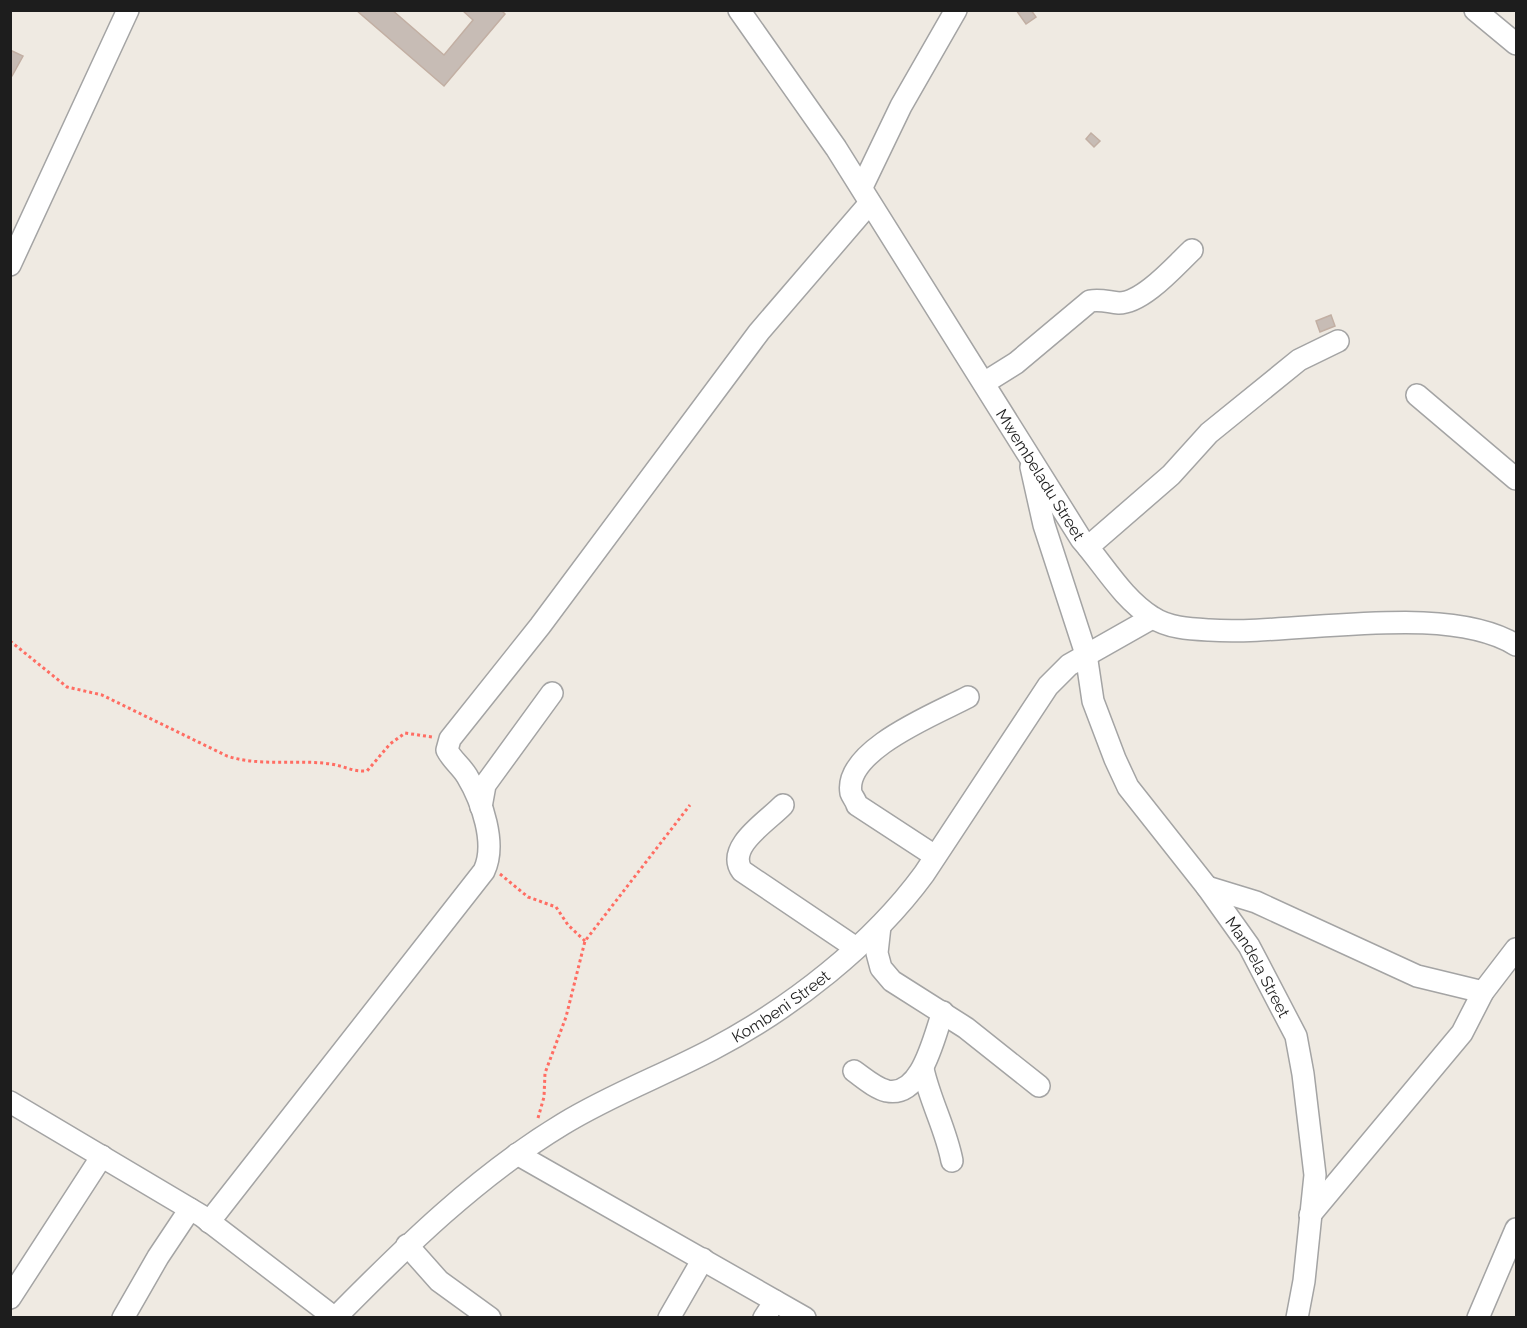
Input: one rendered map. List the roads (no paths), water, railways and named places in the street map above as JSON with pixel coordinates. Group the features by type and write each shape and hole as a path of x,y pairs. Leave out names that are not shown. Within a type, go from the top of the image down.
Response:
{"street":[{"path":"10,265 81,118 128,10"},
{"name":"Mwembeladu Street","path":"740,10 865,195 1088,547 1126,596 1152,618 1172,626 1231,631 1393,624 1461,626 1487,631 1516,645"},
{"path":"210,1222 434,937 488,862 490,850 481,807 466,775 447,750 450,739 540,626 759,332 865,195 901,106 956,10"},
{"path":"1475,10 1516,44"},
{"path":"984,383 1016,363 1090,301 1103,299 1119,303 1133,299 1154,286 1192,250"},
{"path":"1088,547 1171,475 1209,433 1299,360 1338,341"},
{"path":"1417,395 1516,479"},
{"name":"Mandela Street","path":"1030,458 1044,525 1086,654 1093,700 1105,735 1128,787 1207,887 1249,946 1296,1036 1315,1175 1304,1281 1297,1317"},
{"name":"Kombeni Street","path":"335,1317 407,1245 468,1192 524,1149 565,1122 751,1027 800,994 856,948 905,900 1048,686 1069,665 1152,618"},
{"path":"481,807 485,785 552,693"},
{"path":"935,856 857,805 851,793 853,775 878,745 968,698"},
{"path":"783,805 747,839 738,853 737,864 742,871 856,948"},
{"path":"1207,887 1256,902 1418,976 1483,992"},
{"path":"880,926 877,953 881,968 892,981 943,1012 1039,1086"},
{"path":"1310,1215 1462,1033 1483,992 1516,950"},
{"path":"854,1071 885,1090 897,1091 909,1085 923,1069 943,1012"},
{"path":"923,1069 928,1093 948,1138 952,1161"},
{"path":"10,1102 210,1222 335,1317"},
{"path":"524,1149 703,1260 770,1309 806,1317"},
{"path":"10,1298 102,1156"},
{"path":"123,1317 158,1257 190,1209"},
{"path":"1478,1317 1516,1229"},
{"path":"407,1245 439,1281 490,1317"},
{"path":"669,1317 703,1260"}]}
